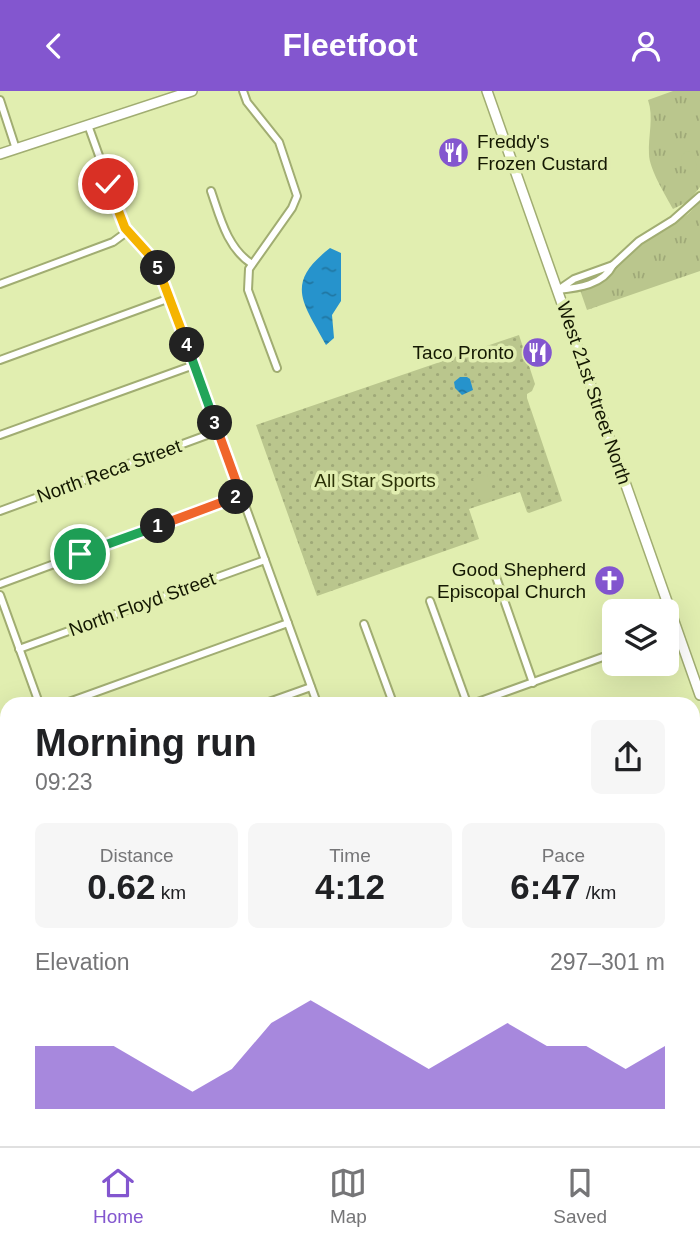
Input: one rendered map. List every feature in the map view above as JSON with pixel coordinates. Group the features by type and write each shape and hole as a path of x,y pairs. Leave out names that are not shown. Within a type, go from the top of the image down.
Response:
{"main road":[{"path":"0,154 192,91"},
{"name":"West 21st Street North","path":"488,91 666,599"},
{"name":"West 21st Street North","path":"679,637 700,695"}],"street":[{"path":"243,91 247,101 279,142 297,196 292,208 249,269 248,290 277,368"},
{"path":"0,100 16,149"},
{"path":"88,125 128,232 153,259 170,298 315,697"},
{"path":"211,191 229,240 243,258 252,264"},
{"path":"558,290 576,288 609,273 612,265 639,241 673,220 700,196"},
{"path":"0,284 113,242 128,232"},
{"path":"0,360 170,298"},
{"path":"0,435 194,365"},
{"name":"North Reca Street","path":"0,511 218,432"},
{"path":"0,584 241,495"},
{"name":"North Floyd Street","path":"19,649 265,560"},
{"path":"496,577 533,683"},
{"path":"0,595 37,697"},
{"path":"430,601 465,697"},
{"path":"83,697 288,623"},
{"path":"364,624 391,697"},
{"path":"492,697 602,657"},
{"path":"283,697 311,687"}],"green space":[{"path":"673,91 700,91 700,187 689,201 673,209 658,182 650,160 651,113 648,100"},
{"path":"687,151 694,153 697,167 695,172 689,172 682,167 681,156"},
{"path":"700,202 700,271 587,310 580,290 603,280 638,247 688,214"},
{"name":"All Star Sports","path":"519,335 535,384 527,398 562,501 529,513 520,492 469,509 479,539 317,596 256,425"},
{"path":"487,474 495,497 481,502 473,479"}],"water":[{"path":"330,248 341,253 341,301 332,315 334,338 326,345 305,305 302,283 307,272"},
{"path":"460,377 467,377 473,390 462,395 455,388 454,382"}],"place":[{"name":"Freddy's Frozen Custard","path":"454,152"},
{"name":"Taco Pronto","path":"537,352"},
{"name":"Good Shepherd Episcopal Church","path":"609,580"}],"route":[{"path":"80,554 241,495 162,277 153,259 125,228 108,184"}]}
